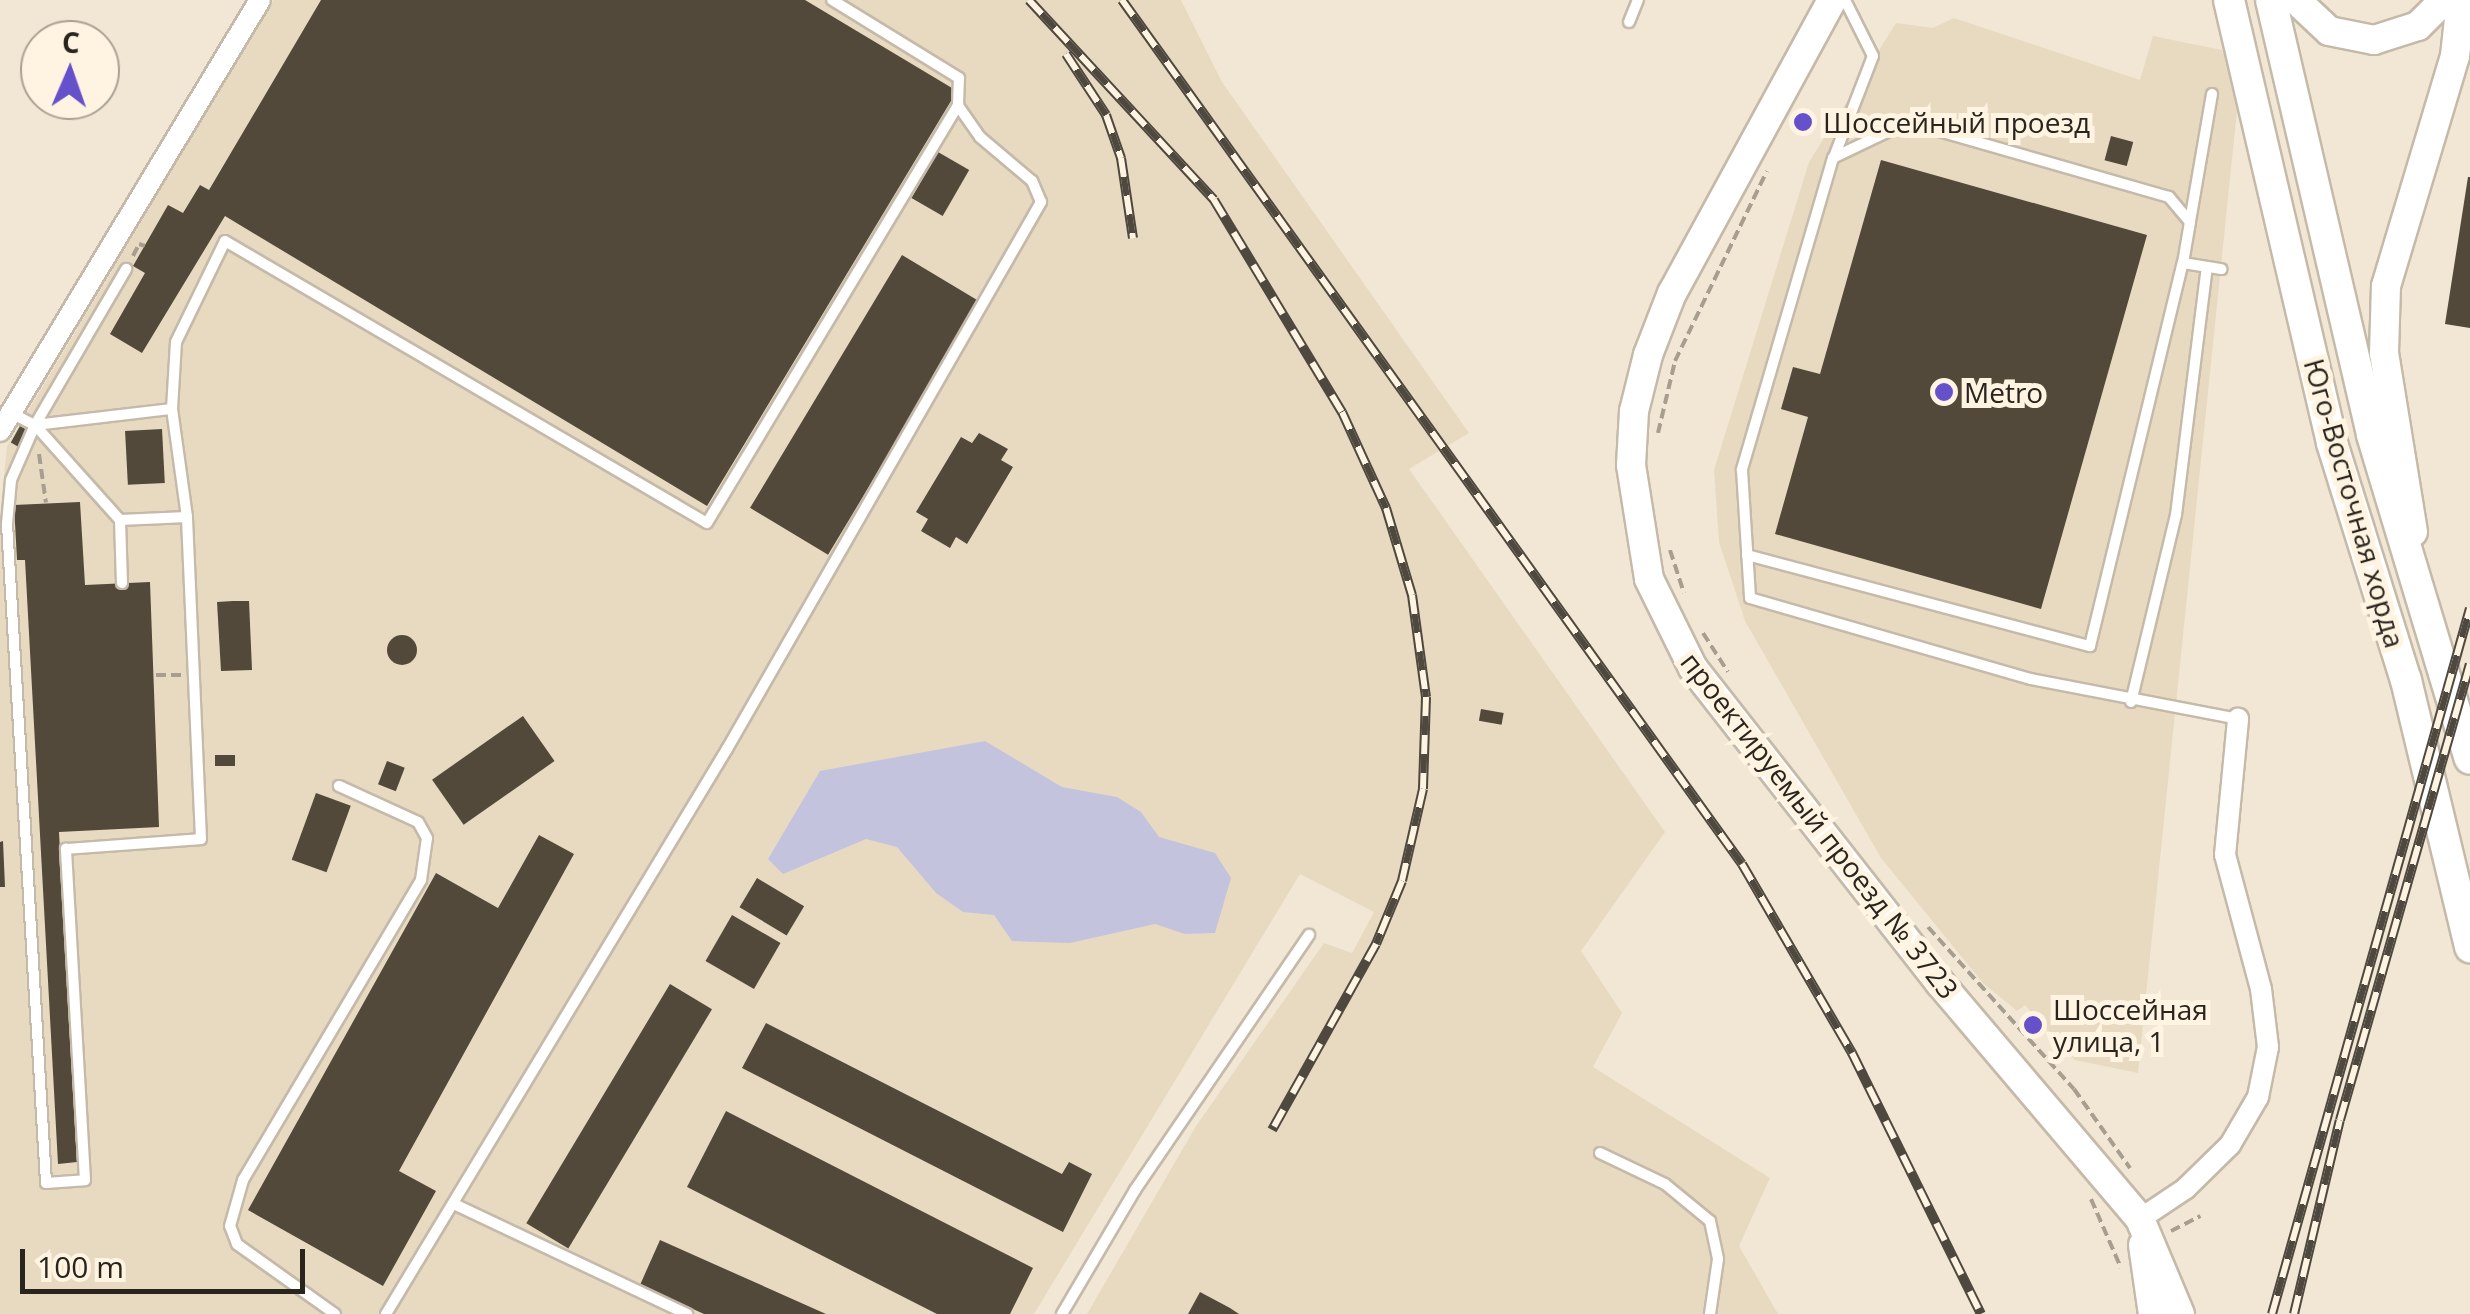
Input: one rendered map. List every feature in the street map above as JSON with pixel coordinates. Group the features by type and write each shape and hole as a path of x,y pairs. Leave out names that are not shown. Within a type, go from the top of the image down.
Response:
{"main road":[{"name":"проектируемый проезд № 3723","path":"1832,0 1672,293 1648,355 1634,411 1631,465 1649,579 1693,668 1940,983 2140,1219 2180,1314"},
{"name":"Юго-Восточная хорда","path":"2229,0 2332,442 2406,680 2470,947"},
{"name":"Юго-Восточная хорда","path":"2271,0 2372,435 2425,597 2470,759"},
{"path":"2296,0 2328,30 2374,40 2418,26 2444,0"},
{"path":"2425,597 2393,425 2386,286 2455,56 2461,0"},
{"path":"2140,1219 2152,1314"}],"street":[{"path":"6,422 260,0"},
{"path":"2140,1219 2185,1189 2230,1145 2258,1097 2268,1046 2261,990 2224,854 2238,718"}],"lane":[{"path":"126,269 35,425 11,480 6,524 46,1183 85,1180 66,849 202,839 187,518 172,409 176,342 226,241 707,523 958,105 959,78 832,0"},
{"path":"1629,22 1638,0"},
{"path":"1845,0 1873,56 1834,158 1742,470 1750,598 2131,702 2238,718"},
{"path":"1746,555 2090,646 2183,263 2212,94"},
{"path":"386,1314 727,749 1040,202 1032,181 980,137 958,105"},
{"path":"1834,158 1908,122 2169,198 2190,222"},
{"path":"2183,263 2222,269"},
{"path":"2131,702 2176,515 2207,267"},
{"path":"6,422 35,425 172,409"},
{"path":"35,425 120,520 122,583"},
{"path":"120,520 187,518"},
{"path":"335,1314 237,1244 230,1226 243,1180 421,880 427,838 418,822 338,786"},
{"path":"1062,1314 1135,1190 1309,935"},
{"path":"1600,1153 1666,1184 1710,1222 1718,1258 1710,1314"},
{"path":"454,1204 687,1314"}],"path":[{"path":"126,269 140,244 144,246"},
{"path":"35,425 46,503"},
{"path":"156,676 194,674"},
{"path":"2091,1200 2126,1284"},
{"path":"2170,1232 2200,1216"}],"shaded area":[{"path":"274,0 1181,0 1222,82 1469,433 1409,469 1665,832 1581,951 1622,1013 1593,1067 1770,1178 1739,1246 1778,1314 1087,1314 1196,1126 1324,943 1352,953 1374,912 1300,874 1034,1314 0,1314 0,516 7,446"},
{"path":"1954,18 2140,80 2153,36 2222,50 2239,91 2138,1073 2075,1060 2025,1005 2017,1011 1983,983 1881,858 1745,621 1719,542 1714,470 1809,162 1896,23 1933,28"},
{"path":"985,741 1062,787 1117,797 1141,812 1159,837 1215,853 1231,878 1215,933 1185,934 1155,924 1070,943 1012,941 994,915 963,912 936,893 897,847 866,839 783,874 768,859 820,771"}],"building":[{"path":"321,0 805,0 957,91 707,506 225,216 142,353 110,334 145,273 133,266 168,205 183,213 200,185 209,190"},
{"path":"2111,136 2133,142 2127,166 2105,160"},
{"path":"938,152 969,170 943,216 912,198"},
{"name":"Metro","path":"1881,160 2147,235 2041,609 1775,534 1808,417 1781,409 1793,367 1820,374"},
{"path":"2470,177 2470,328 2445,324"},
{"path":"902,255 980,302 828,555 750,508"},
{"path":"20,426 31,432 22,449 11,443"},
{"path":"162,429 165,483 128,485 125,431"},
{"path":"979,433 1008,449 1001,460 1013,467 967,544 956,537 950,548 921,531 928,519 916,512 961,437 972,443"},
{"path":"80,502 85,585 150,582 159,827 59,832 77,1162 58,1164 25,560 17,560 14,505"},
{"path":"249,601 252,670 221,671 217,602"},
{"path":"402,635 413,639 417,650 413,661 402,665 391,661 387,650 391,639"},
{"path":"1481,709 1504,713 1502,725 1479,721"},
{"path":"523,716 555,761 464,825 432,780"},
{"path":"215,755 235,755 235,766 215,766"},
{"path":"387,761 405,768 396,791 378,784"},
{"path":"316,793 351,806 326,872 292,860"},
{"path":"539,835 574,854 399,1171 436,1191 383,1286 248,1210 436,873 498,908"},
{"path":"3,841 5,887 0,887 0,842"},
{"path":"757,878 804,906 787,935 739,907"},
{"path":"732,915 780,943 754,989 706,961"},
{"path":"670,984 712,1009 568,1248 526,1223"},
{"path":"766,1023 1062,1174 1069,1162 1092,1174 1063,1232 742,1068"},
{"path":"726,1111 1033,1268 1010,1314 937,1314 687,1187"},
{"path":"660,1240 826,1314 704,1314 640,1285"},
{"path":"1200,1292 1230,1308 1239,1314 1188,1314"}],"railway":[{"path":"1029,0 1214,200 1342,412 1386,508 1412,595 1426,697 1423,789 1402,881 1376,944 1272,1130"},
{"path":"1122,0 1742,864 1852,1053 1981,1314"},
{"path":"1066,54 1106,115 1121,158 1133,238"},
{"path":"2272,1314 2470,608"},
{"path":"2294,1314 2340,1120 2470,664"}],"place":[{"name":"Шоссейный проезд","path":"1803,122"},
{"name":"Metro","path":"1944,392"},
{"name":"Шоссейная улица, 1","path":"2033,1025"}]}
